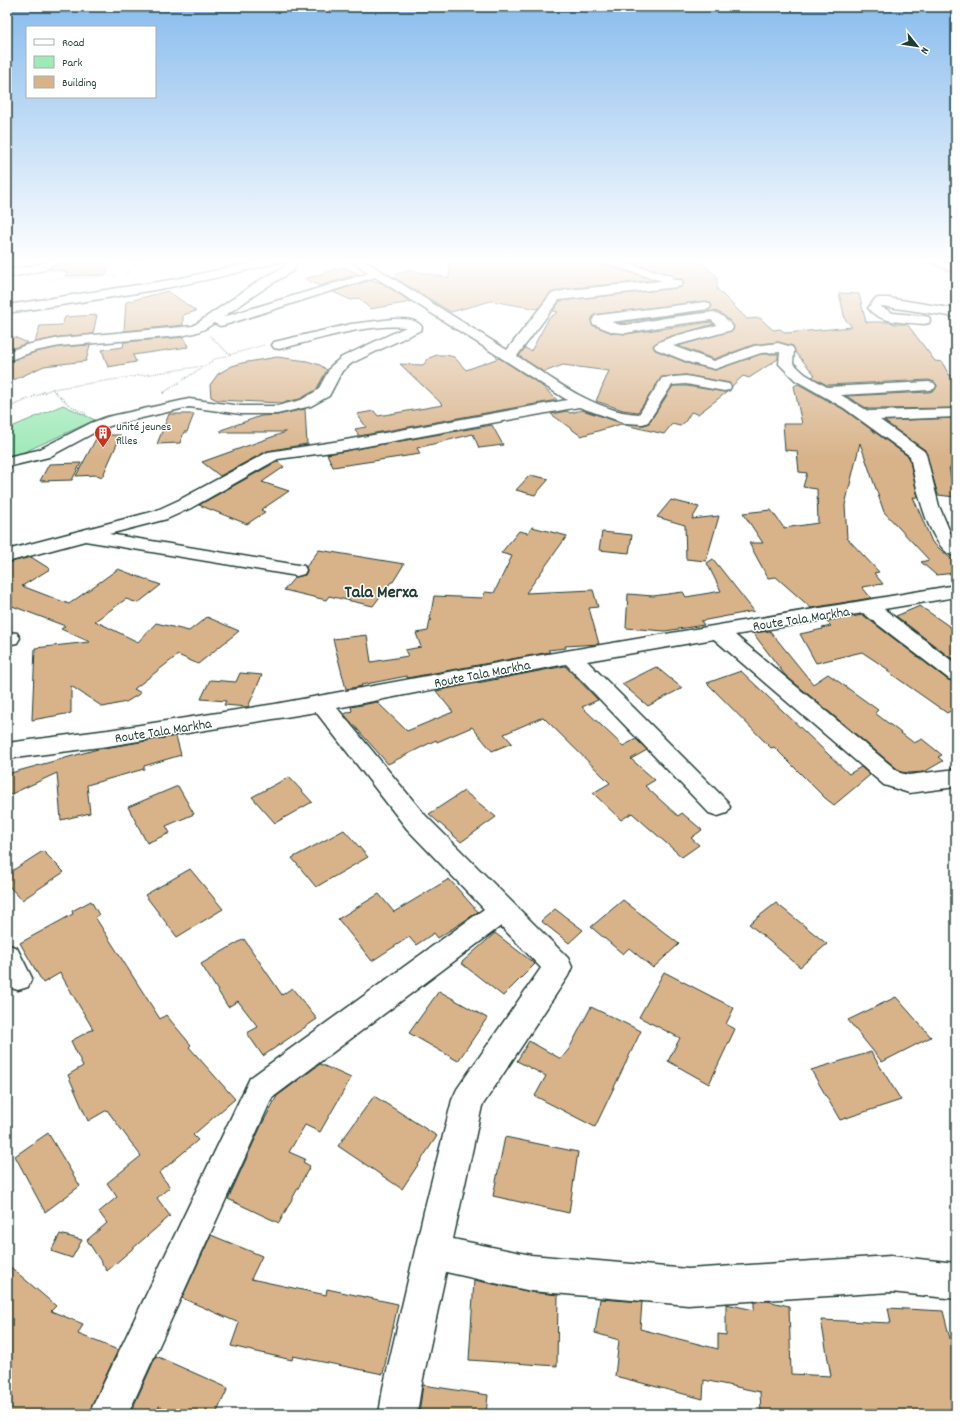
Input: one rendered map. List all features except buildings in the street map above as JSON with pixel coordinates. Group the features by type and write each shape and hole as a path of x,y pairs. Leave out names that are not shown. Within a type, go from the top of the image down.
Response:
{"street":[{"path":"197,329 202,325"},
{"path":"7,357 31,348 60,342 180,332 209,325"},
{"path":"279,345 323,334 370,325"},
{"path":"7,462 43,454 96,426 112,420 188,403 241,410 277,410 306,403 324,393 336,368 347,360 416,328 413,325"},
{"path":"459,325 580,402 624,418 643,419 667,381 686,380 724,387"},
{"path":"509,357 533,325"},
{"path":"609,325 618,329 626,329 647,325"},
{"path":"725,325 727,327 679,339 661,346 696,360 715,365 759,349 778,347 787,350 786,364 800,377 825,391 918,454 926,496 947,544 956,552"},
{"path":"825,391 929,386"},
{"path":"7,556 161,515 185,504 274,455 340,446 580,402"},
{"path":"863,416 956,413"},
{"path":"82,536 297,570"},
{"name":"Route Tala Markha","path":"7,751 108,738 321,703 572,657 956,591"},
{"path":"868,607 956,674"},
{"path":"719,632 892,779 910,784 956,778"},
{"path":"572,657 718,808"},
{"path":"321,703 416,822 558,967 468,1100 442,1207 402,1388 398,1414"},
{"path":"108,1414 261,1088 502,910"},
{"path":"433,1252 531,1273 688,1287 891,1274 956,1281"}],"path":[{"path":"140,414 139,411 204,366 216,359 230,355 220,344 204,332 197,329"},
{"path":"7,408 52,389 204,366"}],"green space":[{"path":"63,405 95,420 11,458 7,456 7,429"}],"place":[{"name":"Unité jeunes filles","path":"103,448"}],"district":[{"name":"Tala Merxa","path":"381,591"}]}
